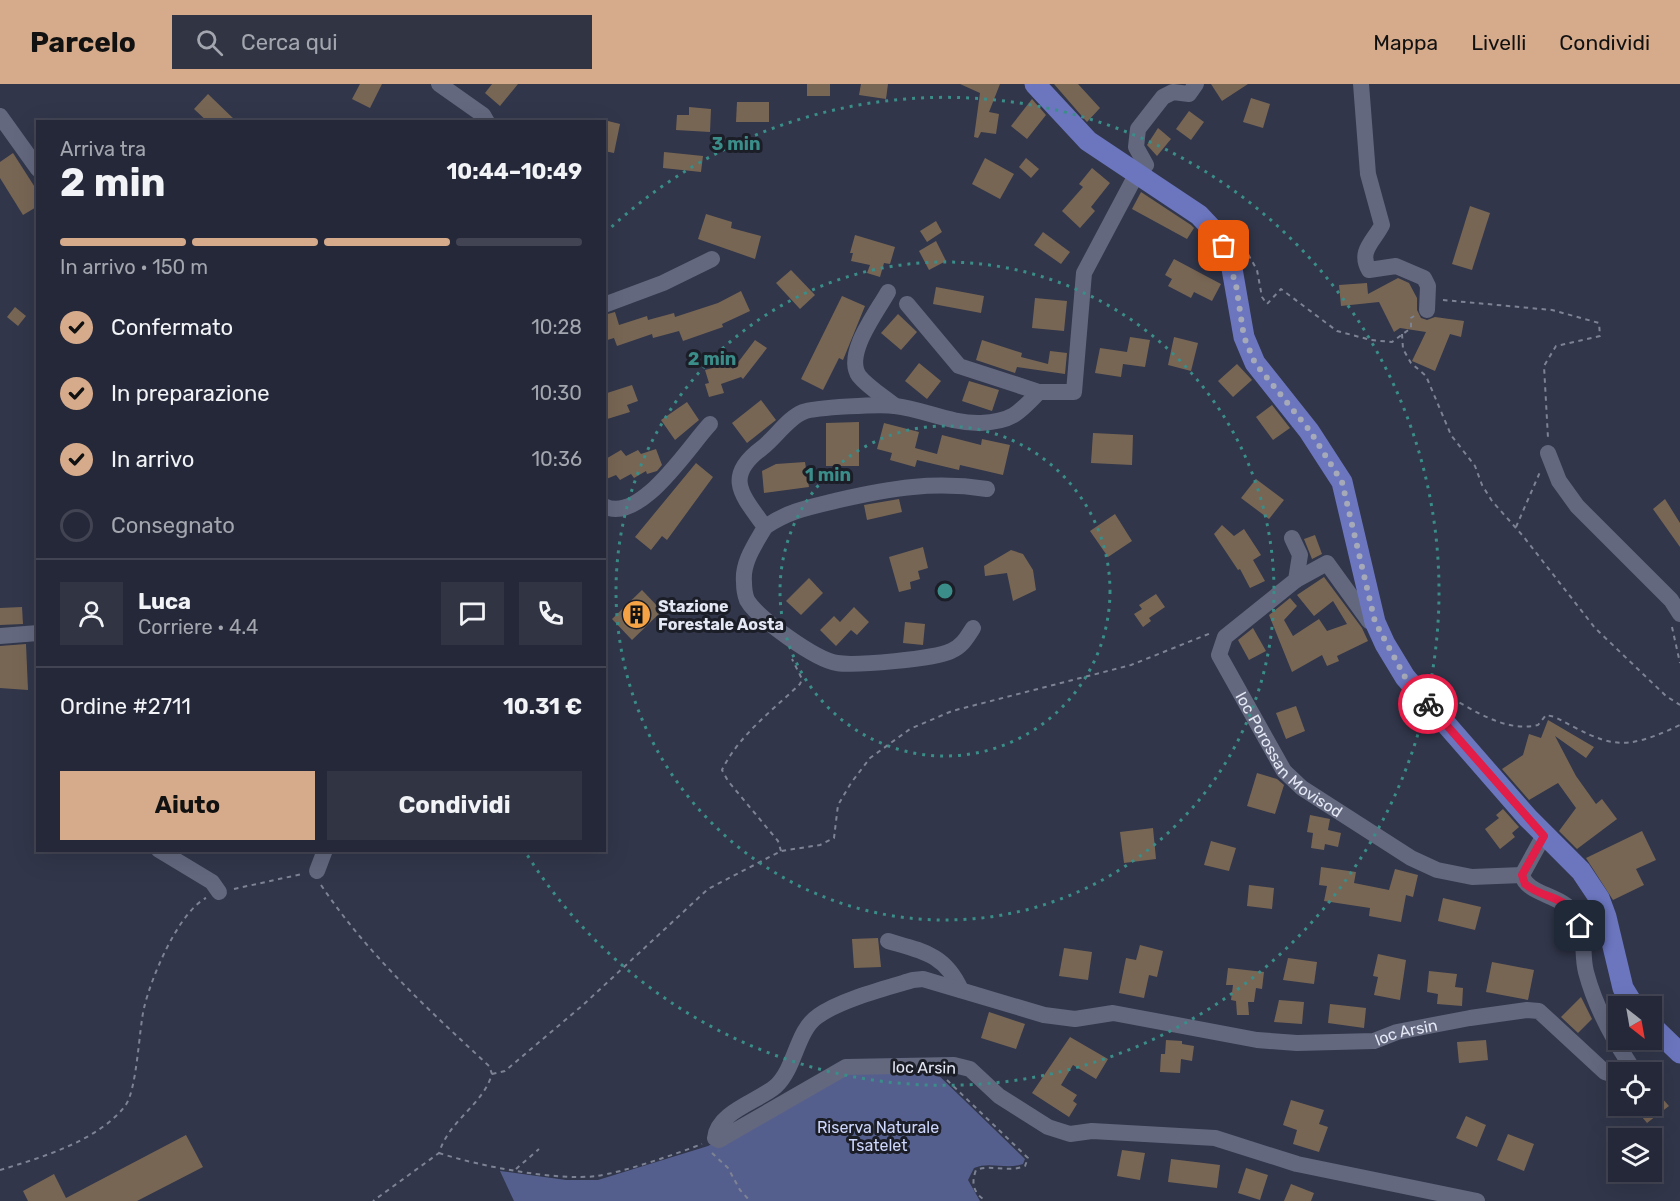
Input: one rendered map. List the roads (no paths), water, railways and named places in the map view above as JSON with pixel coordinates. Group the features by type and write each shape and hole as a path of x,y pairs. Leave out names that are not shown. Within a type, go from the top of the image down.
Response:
{"main road":[{"path":"1037,85 1072,128 1136,175 1199,215 1215,232 1231,263 1244,337 1255,363 1310,431 1342,482 1375,622 1405,677 1544,836 1581,871 1599,898 1606,917 1623,988 1628,996"},
{"path":"1662,1036 1680,1053"}],"street":[{"path":"439,84 483,115 486,120"},
{"path":"907,304 958,366 1039,392 1074,392 1084,273 1136,175 1146,165 1136,147 1138,129 1163,97 1173,92 1189,94 1196,84"},
{"path":"1361,84 1368,174 1382,225 1365,250 1365,263 1369,270 1396,266 1424,278 1428,286 1427,303"},
{"path":"0,116 36,166"},
{"path":"606,303 663,282 712,259"},
{"path":"888,292 855,352 855,367 860,377 895,406"},
{"path":"765,527 748,502 738,479 742,467 752,455 803,412 822,408 895,406 933,417 980,423 1016,416 1039,392"},
{"path":"606,507 624,508 646,496 710,424"},
{"path":"1548,453 1567,494 1675,607"},
{"path":"973,628 963,644 949,652 858,664 837,663 819,657 791,639 767,620 748,600 744,581 745,564 765,527 787,513 896,487 954,484 987,489"},
{"path":"1292,538 1300,555 1296,580"},
{"name":"loc Porossan Movisod","path":"1375,622 1369,621 1327,563 1296,580 1225,637 1219,655 1284,771 1302,788 1411,858 1437,870 1472,877 1522,875"},
{"path":"0,636 36,633"},
{"path":"1544,836 1522,875 1530,888 1556,897 1576,915 1583,937 1586,971 1603,1022 1628,1062"},
{"path":"162,852 212,882 219,892"},
{"path":"317,871 324,852"},
{"path":"888,941 929,952 953,972 961,990"},
{"name":"loc Arsin","path":"1477,1201 1297,1164 1215,1138 1092,1131 1070,1134 1048,1127 999,1096 970,1069 954,1065 846,1067 753,1118 732,1134 719,1140 715,1138 720,1125 728,1118 775,1087 785,1075 809,1025 825,1011 913,980 939,982 1044,1015 1075,1019 1113,1013 1257,1040 1297,1043 1374,1041 1397,1032 1470,1018 1527,1010 1539,1011 1608,1073"}],"place":[{"name":"Stazione Forestale Aosta","path":"637,615"}],"park label":[{"name":"Riserva Naturale Tsatelet","path":"878,1136"}]}
